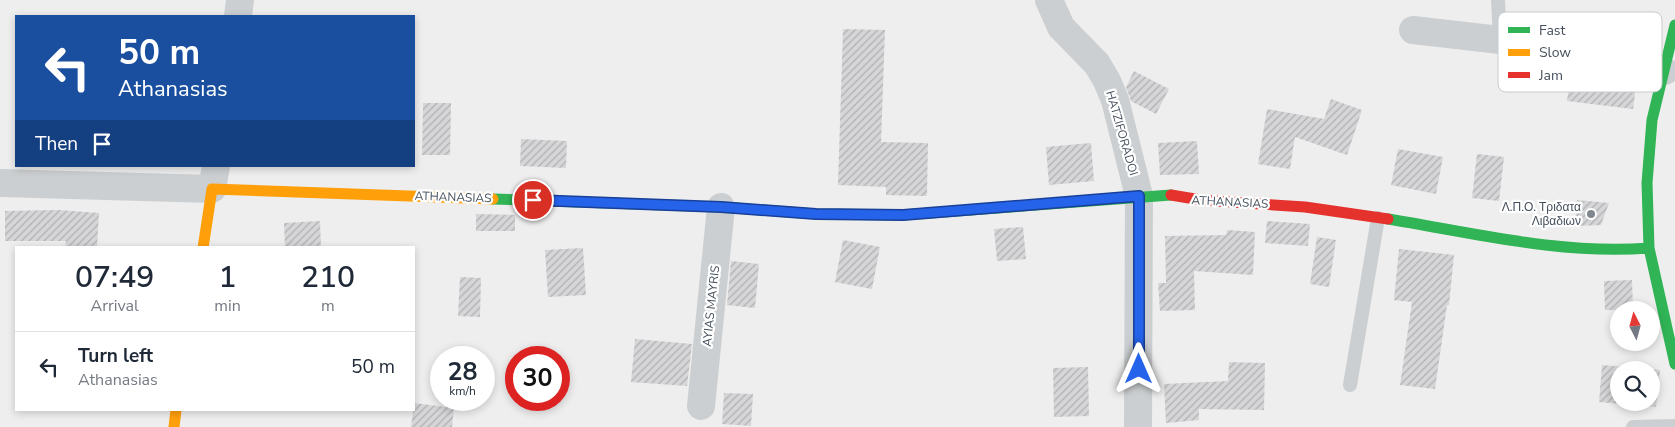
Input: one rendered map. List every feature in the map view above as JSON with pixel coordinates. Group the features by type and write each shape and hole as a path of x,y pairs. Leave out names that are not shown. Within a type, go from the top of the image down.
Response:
{"street":[{"path":"238,15 240,0"},
{"name":"HATZIFORADOI","path":"1049,0 1061,27 1092,59 1107,81 1115,100 1139,196 1138,427"},
{"path":"1662,82 1675,25"},
{"path":"1413,30 1498,40"},
{"path":"1659,92 1652,120 1647,183 1650,248 1668,291 1675,364"},
{"path":"203,246 214,178"},
{"name":"ATHANASIAS","path":"0,183 214,178 816,214 903,215 1167,194 1192,201 1278,204 1563,248 1618,252 1650,248"},
{"name":"AYIAS MAYRIS","path":"701,406 721,207"},
{"path":"174,427 176,411"}],"lane":[{"path":"1350,385 1378,218"},
{"path":"1633,427 1675,426"}],"building":[{"path":"843,29 885,30 881,142 928,143 927,196 886,195 886,187 838,185"},
{"path":"1134,71 1169,89 1156,114 1131,101 1126,87"},
{"path":"1568,92 1635,92 1633,109 1567,101"},
{"path":"1331,99 1362,110 1347,155 1295,137 1290,169 1258,164 1267,109 1324,119"},
{"path":"423,103 451,103 450,155 422,155"},
{"path":"521,139 567,141 566,168 520,166"},
{"path":"1197,141 1199,174 1160,175 1158,143"},
{"path":"1091,143 1094,181 1049,185 1046,147"},
{"path":"1398,149 1443,157 1436,194 1391,185"},
{"path":"1477,154 1504,157 1499,201 1472,198"},
{"name":"Λ.Π.Ο. Τριδατα Λιβαδιων","path":"1577,200 1609,203 1601,225 1575,226"},
{"path":"58,210 99,213 97,246 65,246 66,241 5,241 5,211"},
{"path":"476,214 515,215 515,231 476,231"},
{"path":"320,221 321,246 285,246 284,223"},
{"path":"1267,221 1310,224 1308,246 1265,243"},
{"path":"1023,227 1026,259 997,261 994,229"},
{"path":"1227,230 1255,232 1253,275 1194,271 1195,310 1160,311 1158,283 1166,283 1165,236 1226,235"},
{"path":"1317,237 1336,240 1329,287 1310,284"},
{"path":"843,240 880,247 872,289 835,282"},
{"path":"583,248 586,295 548,297 545,250"},
{"path":"1399,249 1454,255 1449,305 1447,305 1435,389 1400,385 1412,302 1394,300"},
{"path":"731,261 759,264 755,308 727,305"},
{"path":"460,277 481,278 480,317 458,316"},
{"path":"1632,280 1633,301 1610,301 1610,310 1605,310 1604,281"},
{"path":"635,339 692,344 687,386 631,382"},
{"path":"1229,362 1265,363 1264,410 1199,409 1199,420 1166,423 1164,384 1228,381"},
{"path":"1602,365 1610,366 1610,403 1599,402"},
{"path":"1088,367 1089,416 1054,417 1053,368"},
{"path":"724,393 753,394 751,426 722,424"},
{"path":"415,403 430,405 430,411 454,411 452,427 411,427"}],"traffic: fast":[{"path":"1662,79 1675,25"},
{"path":"1659,92 1652,120 1647,183 1649,248 1675,364"},
{"path":"493,199 721,207 816,214 903,215 1171,195"},
{"path":"1388,219 1551,246 1616,249 1649,248"}],"traffic: slow":[{"path":"203,246 212,189 493,199"},
{"path":"174,427 176,411"}],"traffic: jam":[{"path":"1171,195 1201,200 1305,207 1388,219"}],"place":[{"name":"Λ.Π.Ο. Τριδατα Λιβαδιων","path":"1591,214"}],"route":[{"path":"533,200 721,207 816,214 903,215 1139,196 1139,369"}]}
